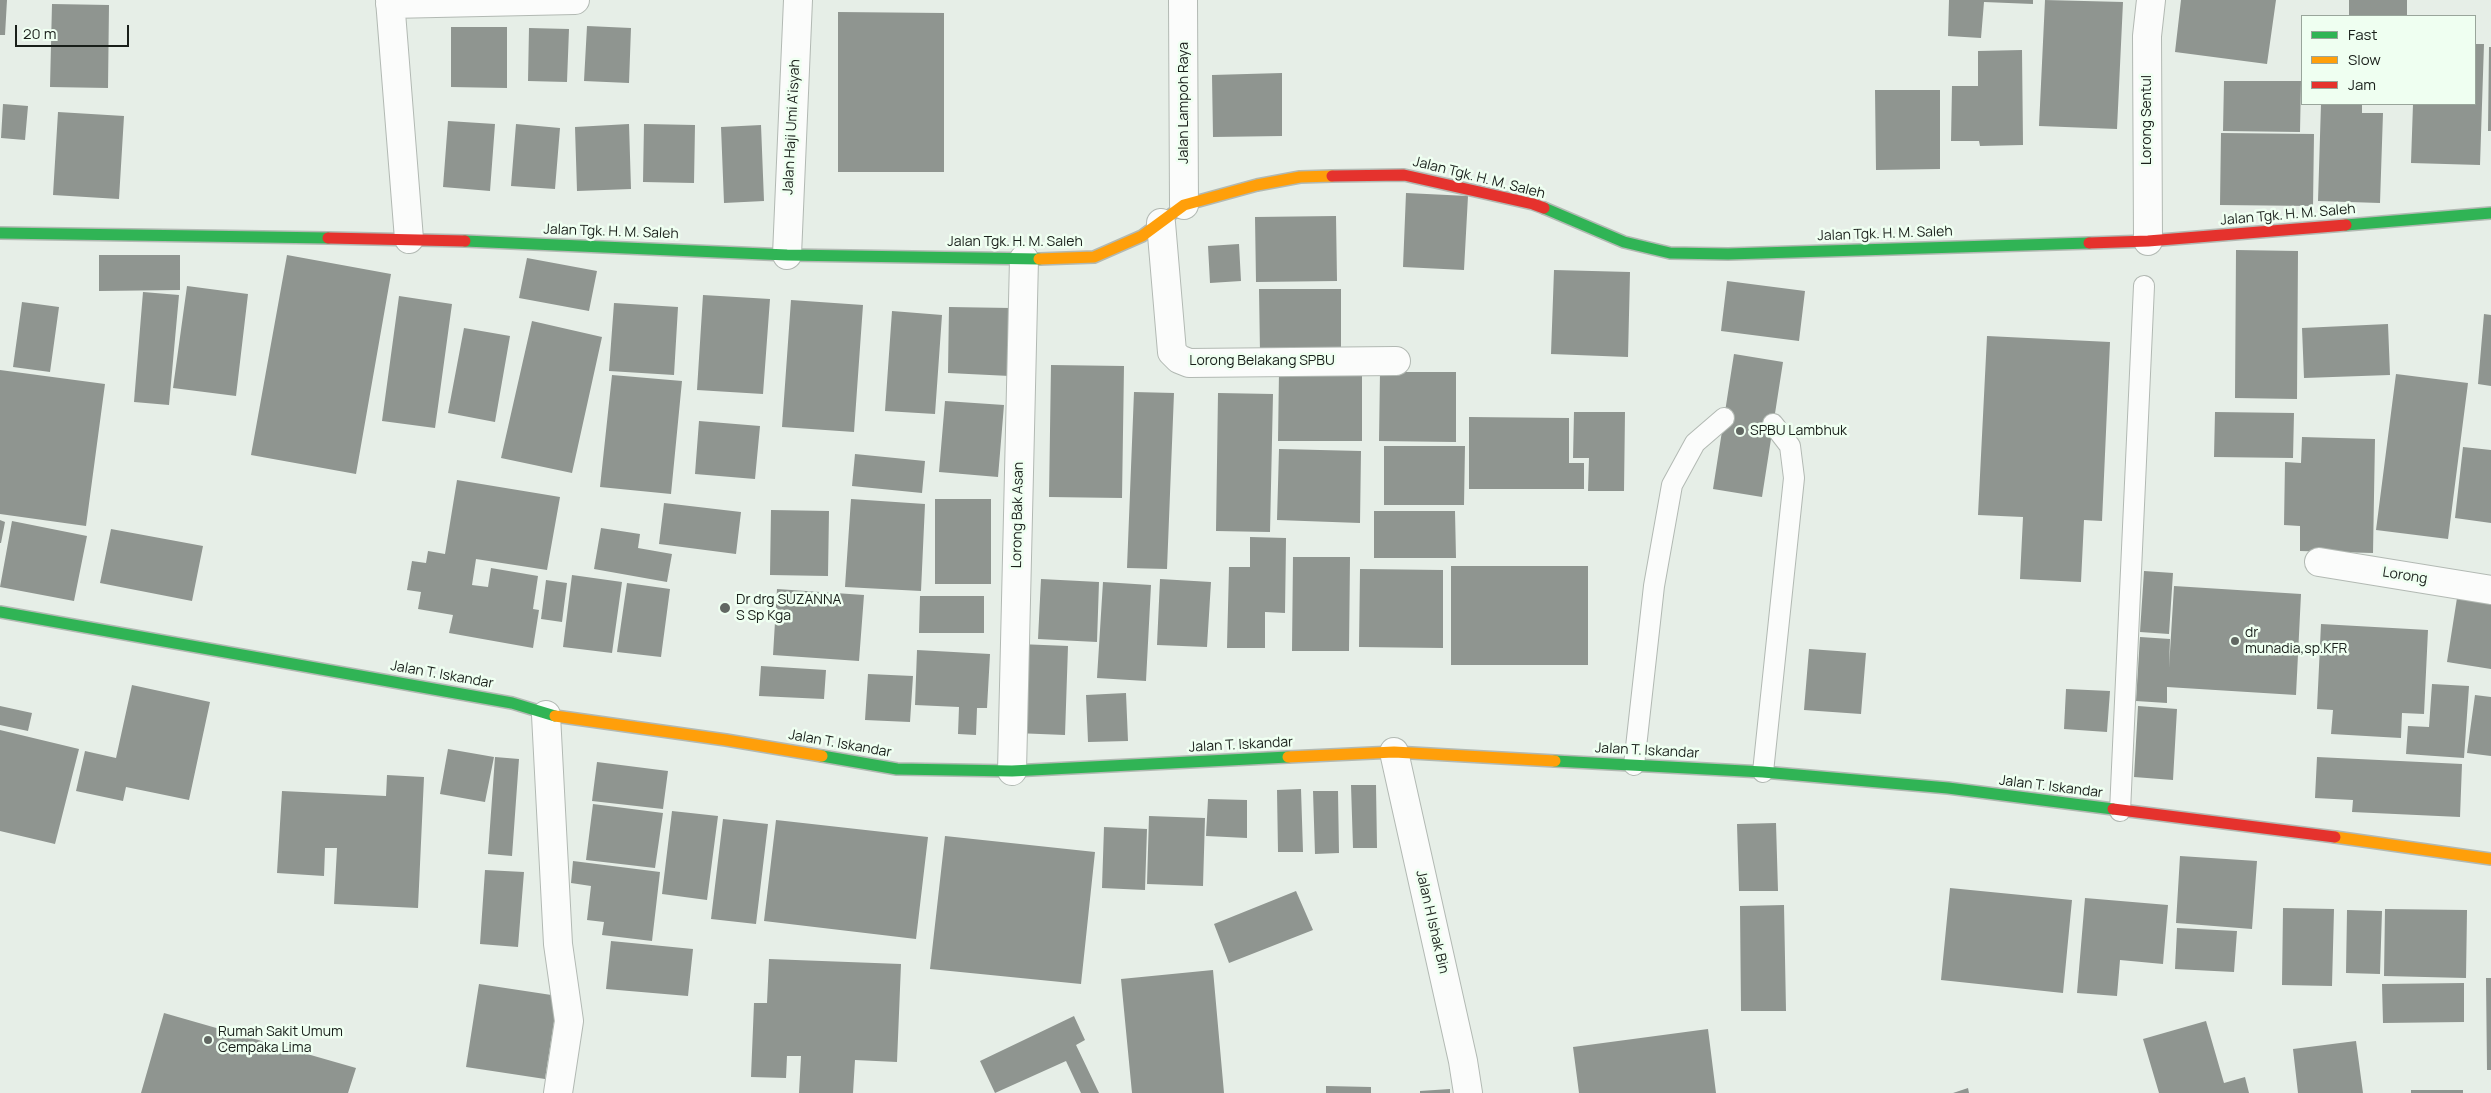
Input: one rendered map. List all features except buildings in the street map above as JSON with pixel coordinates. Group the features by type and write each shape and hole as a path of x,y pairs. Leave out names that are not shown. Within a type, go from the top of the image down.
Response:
{"street":[{"path":"408,239 390,2 575,0"},
{"name":"Jalan Haji Umi A'isyah","path":"787,255 798,0"},
{"name":"Jalan Lampoh Raya","path":"1183,0 1184,206"},
{"name":"Lorong Sentul","path":"2148,241 2147,36 2152,0"},
{"name":"Jalan Tgk. H. M. Saleh","path":"0,233 408,239 787,255 1024,259 1094,257 1142,236 1184,206 1257,185 1300,177 1404,175 1533,204 1624,242 1670,253 1728,254 2148,241 2491,213"},
{"name":"Lorong Belakang SPBU","path":"1161,223 1172,352 1179,359 1189,363 1396,361"},
{"name":"Lorong Bak Asan","path":"1012,771 1024,259"},
{"name":"Lorong","path":"2319,562 2491,590"},
{"name":"Jalan T. Iskandar","path":"0,612 512,703 546,715 726,740 896,769 1012,771 1394,752 1764,772 1948,788 2120,811 2383,842 2491,859"},
{"path":"546,715 558,944 569,1021 558,1093"},
{"name":"Jalan H Ishak Bin","path":"1394,752 1463,1061 1468,1093"}],"lane":[{"path":"2120,811 2144,286"},
{"path":"1634,765 1654,586 1672,485 1695,443 1724,418"},
{"path":"1764,772 1794,478 1790,446 1773,424"}],"traffic: fast":[{"path":"1544,208 1624,242 1670,253 1728,254 2089,243"},
{"path":"2346,225 2491,213"},
{"path":"0,233 328,238"},
{"path":"465,241 787,255 1039,259"},
{"path":"0,612 512,703 555,716"},
{"path":"822,756 897,769 1012,771 1288,757"},
{"path":"1555,761 1763,772 1948,788 2113,809"}],"traffic: slow":[{"path":"1039,259 1094,257 1142,236 1184,205 1257,185 1300,177 1332,176"},
{"path":"555,716 726,740 822,756"},
{"path":"1288,757 1394,752 1555,761"},
{"path":"2335,837 2491,859"}],"traffic: jam":[{"path":"1332,176 1404,175 1544,208"},
{"path":"2089,243 2148,241 2346,225"},
{"path":"328,238 465,241"},
{"path":"2113,809 2335,837"}],"place":[{"name":"SPBU Lambhuk","path":"1740,431"},
{"name":"Dr drg SUZANNA S Sp Kga","path":"725,608"},
{"name":"dr munadia,sp.KFR","path":"2235,641"},
{"name":"Rumah Sakit Umum Cempaka Lima","path":"208,1040"}]}
